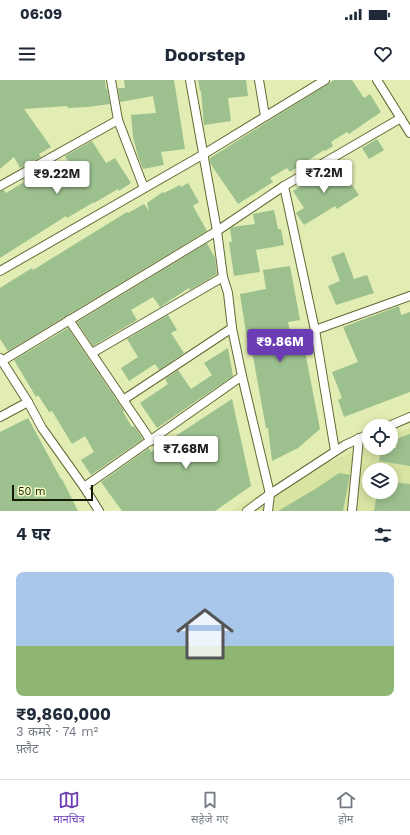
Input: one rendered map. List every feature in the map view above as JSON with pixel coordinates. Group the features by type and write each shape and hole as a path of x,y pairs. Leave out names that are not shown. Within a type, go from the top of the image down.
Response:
{"street":[{"path":"111,80 118,120 144,188"},
{"path":"190,80 217,231 223,277 228,293 232,328 270,494 268,511"},
{"path":"259,80 265,116"},
{"path":"0,271 204,154 325,80"},
{"path":"377,80 410,133"},
{"path":"99,511 84,487 42,428 28,402 1,360 217,231 284,186 401,118"},
{"path":"0,186 118,120"},
{"path":"284,186 316,330 335,451"},
{"path":"92,353 223,277"},
{"path":"316,330 410,296"},
{"path":"69,320 151,441"},
{"path":"123,400 232,328"},
{"path":"84,487 242,376"},
{"path":"0,417 28,402"},
{"path":"398,422 410,417"},
{"path":"247,511 335,451 360,438"},
{"path":"352,511 360,438"}],"shaded area":[{"path":"410,428 410,511 231,511 275,485 362,448 362,455 398,455 398,433"}],"building":[{"path":"0,80 105,80 110,104 88,107 68,108 67,106 24,109 51,147 39,154 41,157 20,168 14,157 0,169"},
{"path":"124,80 174,80 185,149 161,152 164,165 143,169 133,137 131,115 156,113 153,96 120,102 118,88 125,88"},
{"path":"198,80 246,80 248,96 228,98 231,121 204,125 201,91"},
{"path":"334,80 352,80 364,98 370,94 381,112 349,134 347,132 331,142 333,146 325,151 324,150 290,172 287,168 270,178 273,182 238,204 210,163 210,158"},
{"path":"377,139 384,150 369,159 362,148"},
{"path":"92,141 106,163 115,158 131,183 119,191 118,189 67,218 66,216 0,258 0,191 4,190 6,193 24,182 23,179 47,166 50,172 68,161 65,156"},
{"path":"337,163 359,195 337,209 335,206 304,225 296,213 304,208 293,191"},
{"path":"188,183 199,202 193,206 207,231 8,351 0,339 0,288 32,268 33,270 127,212 128,213 144,204 149,211 147,203 163,192 164,193 180,185 181,187"},
{"path":"274,210 278,229 281,229 284,245 256,250 260,272 234,276 229,242 232,242 230,229 232,227 255,224 253,214"},
{"path":"207,243 215,258 217,274 190,290 189,288 160,307 153,297 131,310 137,320 93,346 77,322"},
{"path":"344,252 354,279 367,275 374,293 336,305 328,286 340,281 331,257"},
{"path":"290,266 300,320 288,322 293,348 304,346 320,429 298,448 272,461 268,428 266,428 252,351 249,352 240,294 266,289 263,270"},
{"path":"399,306 401,315 410,312 410,392 344,417 338,400 342,398 332,372 358,362 343,327"},
{"path":"168,315 177,330 171,333 184,353 159,370 155,364 129,381 121,368 138,357 127,339"},
{"path":"68,328 124,411 123,412 132,427 134,426 143,439 91,475 81,460 94,452 85,436 72,444 52,411 49,412 38,395 36,397 14,360"},
{"path":"228,348 233,376 157,428 140,403 168,384 165,379 178,370 191,389 212,375 204,363"},
{"path":"232,399 251,486 215,511 122,511 101,482 149,448 151,452"},
{"path":"28,418 78,511 0,511 0,432"},
{"path":"410,434 410,466 379,461 380,455 398,455 398,438"},
{"path":"339,473 350,475 343,511 278,511 317,488"},
{"path":"398,483 410,484 410,511 374,511 376,499 398,499"}]}
